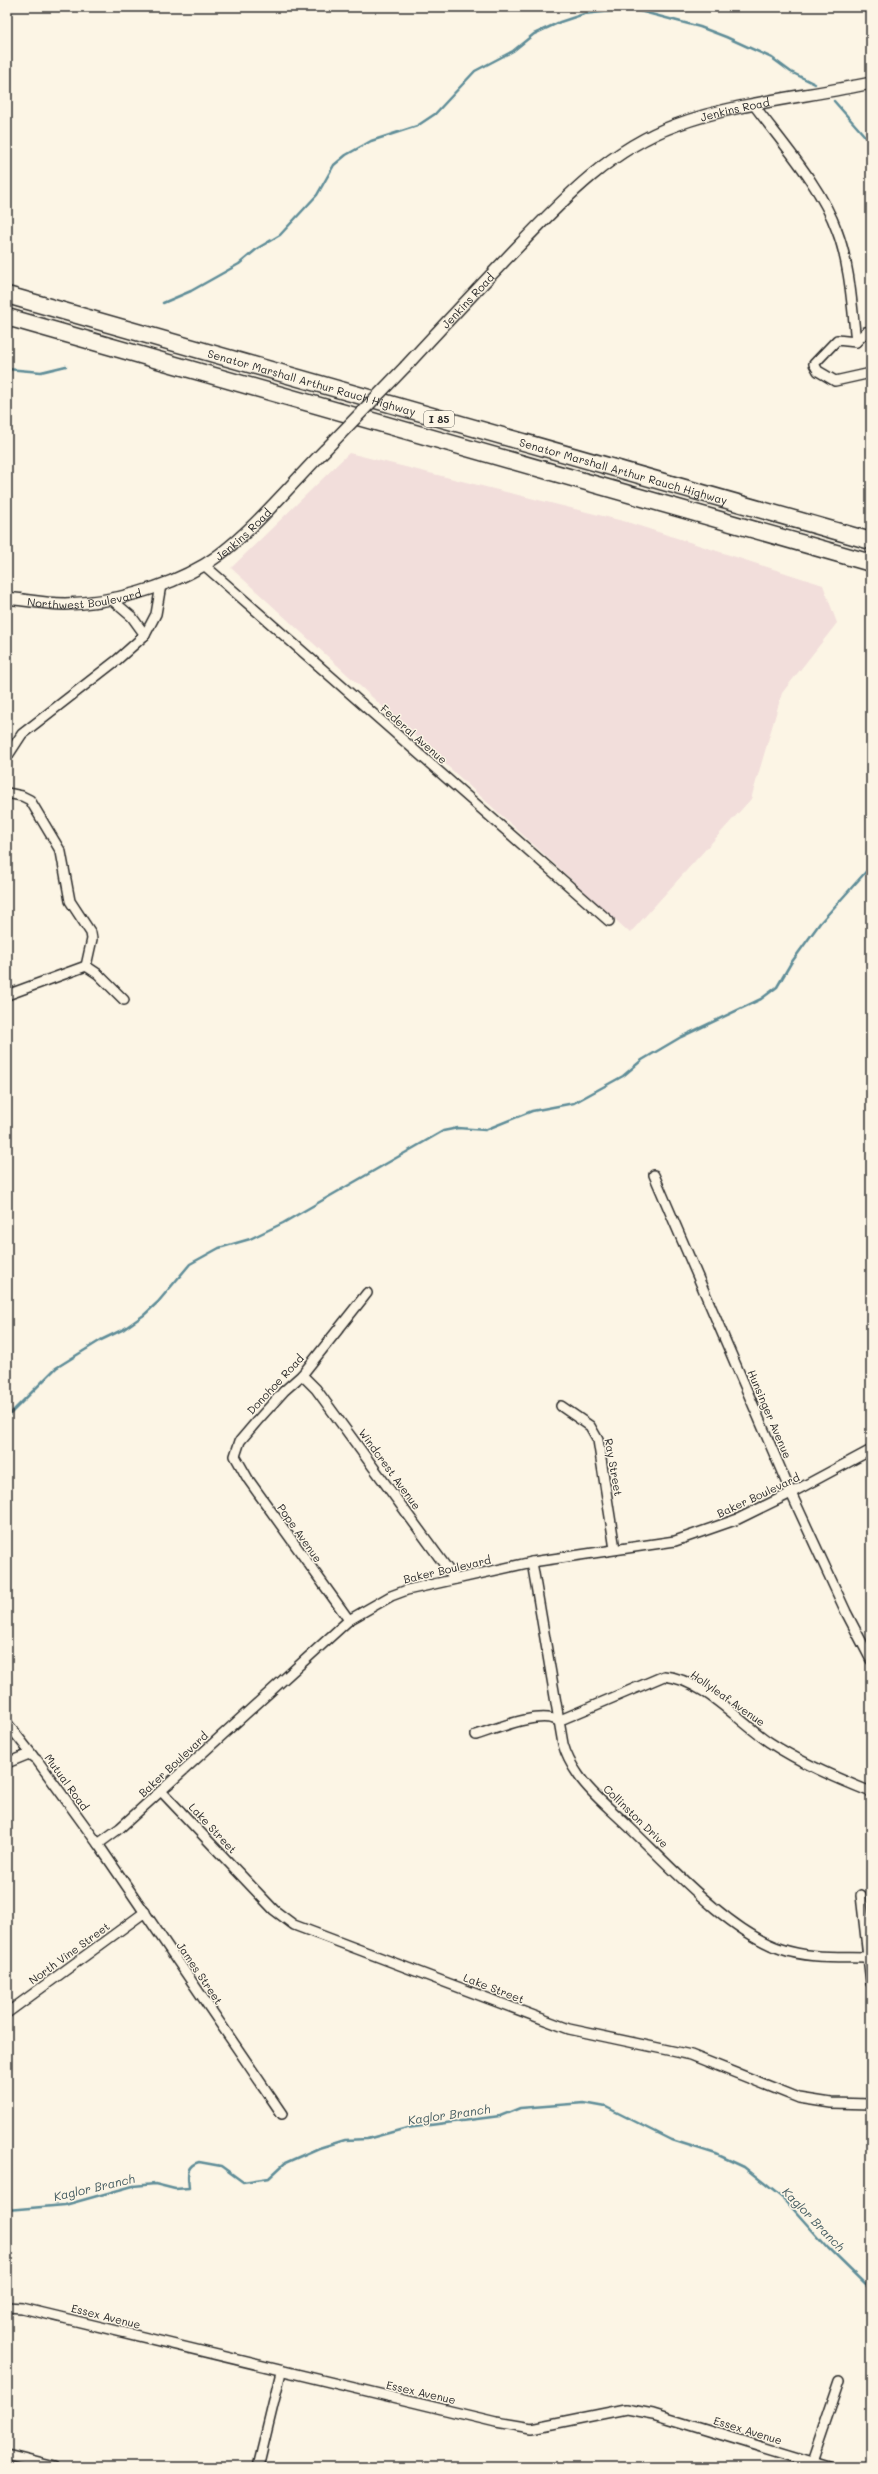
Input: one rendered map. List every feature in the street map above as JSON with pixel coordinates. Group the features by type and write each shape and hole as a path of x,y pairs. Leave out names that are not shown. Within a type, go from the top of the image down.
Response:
{"highway":[{"name":"Senator Marshall Arthur Rauch Highway","path":"7,295 871,541"},
{"name":"Senator Marshall Arthur Rauch Highway","path":"7,317 871,563"}],"street":[{"name":"Jenkins Road","path":"161,585 204,565 250,527 406,366 555,207 600,168 637,143 661,131 709,114 754,104 871,83"},
{"path":"754,104 821,198 837,231 847,275 856,342"},
{"path":"856,342 866,332 871,331"},
{"path":"856,342 837,340 814,364 818,371 835,381 871,373"},
{"name":"Federal Avenue","path":"204,565 609,921"},
{"path":"7,758 22,734 117,660 145,635 156,614 161,585"},
{"name":"Northwest Boulevard","path":"7,598 65,604 111,599 161,585"},
{"path":"111,599 132,617 145,635"},
{"path":"7,793 22,796 30,800 62,852 70,901 91,933 92,939 86,966"},
{"path":"7,995 86,966"},
{"path":"86,966 124,1000"},
{"name":"Hunsinger Avenue","path":"654,1175 791,1493 846,1612 871,1660"},
{"name":"Donohoe Road","path":"235,1456 240,1441 256,1421 284,1391 302,1375 367,1293"},
{"name":"Windcrest Avenue","path":"302,1375 316,1389 455,1579"},
{"name":"Ray Street","path":"561,1406 590,1426 598,1440 615,1549"},
{"name":"Baker Boulevard","path":"98,1844 161,1791 349,1620 391,1596 455,1579 532,1562 675,1541 738,1519 791,1493 871,1450"},
{"name":"Pope Avenue","path":"235,1456 248,1479 349,1620"},
{"name":"Collinston Drive","path":"532,1562 564,1750 584,1783 719,1911 750,1935 781,1949 801,1955 870,1957"},
{"name":"Hollyleaf Avenue","path":"558,1721 664,1676 677,1677 693,1685 769,1742 798,1760 831,1776 871,1792"},
{"path":"476,1735 551,1716 558,1721"},
{"path":"7,1723 33,1756"},
{"name":"Mutual Road","path":"7,1763 29,1754 33,1756 98,1844"},
{"name":"Lake Street","path":"161,1791 274,1910 294,1925 568,2029 691,2055 799,2098 831,2103 871,2104"},
{"name":"James Street","path":"98,1844 282,2114"},
{"path":"861,1895 870,1957 871,1983"},
{"name":"North Vine Street","path":"7,2013 145,1912"},
{"name":"Essex Avenue","path":"7,2307 22,2308 281,2372 532,2428 626,2409 653,2414 828,2467"},
{"path":"258,2467 281,2372"},
{"path":"812,2462 840,2380"},
{"path":"7,2455 55,2467"}],"shaded area":[{"path":"349,453 627,522 823,585 837,623 782,693 751,799 630,933 231,568"}],"waterway":[{"path":"163,303 191,291 239,264 258,248 280,235 317,195 334,165 346,155 371,141 417,126 435,114 475,71 513,51 534,34 560,22 584,14 632,9 700,27 726,37 772,58 791,72 815,84"},
{"path":"834,101 871,143"},
{"path":"7,369 41,372 66,366"},
{"path":"7,1417 56,1368 101,1340 124,1329 144,1315 158,1302 190,1264 219,1248 250,1239 283,1223 443,1131 458,1128 485,1130 532,1111 574,1103 623,1076 642,1060 681,1037 761,999 777,987 791,963 820,923 871,866"},
{"name":"Kaglor Branch","path":"7,2210 65,2205 133,2186 155,2184 175,2189 189,2188 189,2169 191,2166 199,2162 221,2166 243,2182 269,2178 285,2163 319,2148 345,2140 367,2139 407,2128 500,2116 520,2108 584,2103 606,2107 672,2140 716,2154 744,2167 785,2200 828,2248 871,2290"}]}
